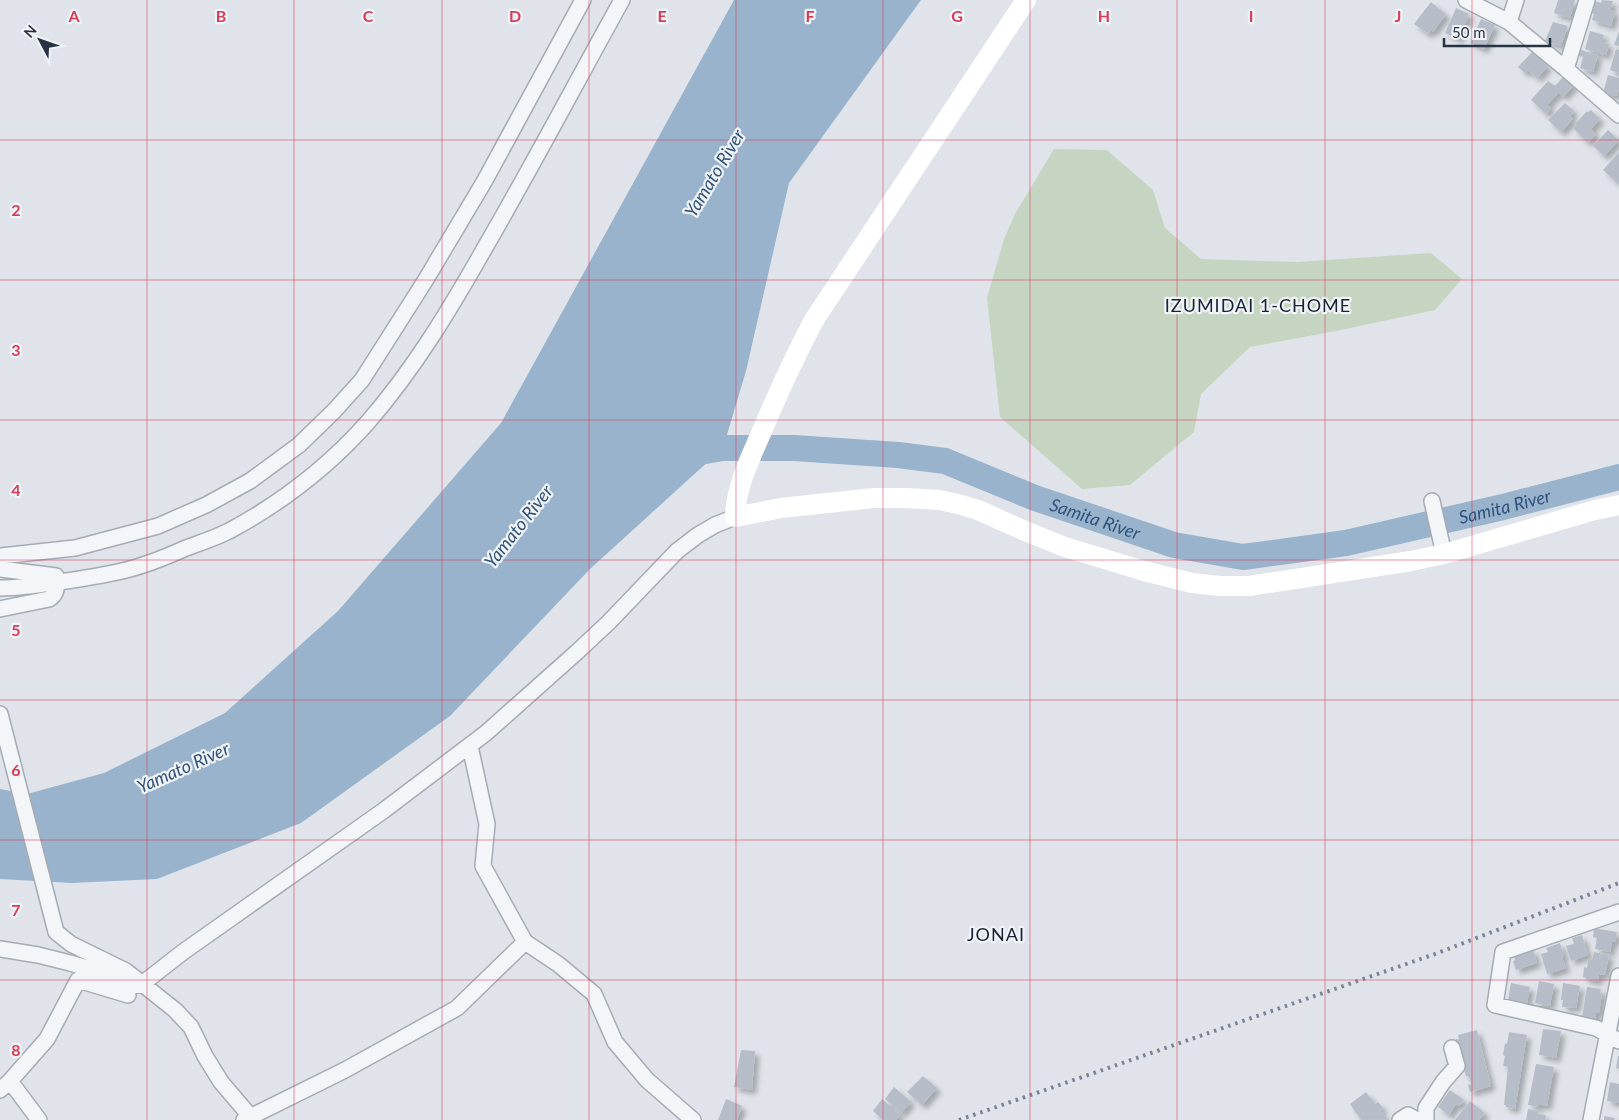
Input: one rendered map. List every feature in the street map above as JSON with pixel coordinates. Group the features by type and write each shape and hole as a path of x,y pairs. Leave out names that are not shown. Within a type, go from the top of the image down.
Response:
{"street":[{"path":"0,556 75,548 158,526 206,506 250,481 299,445 362,380 425,282 484,182 583,0"},
{"path":"0,588 56,583 123,571 171,555 227,532 262,511 298,487 334,457 368,422 403,380 467,280 622,0"},
{"path":"735,518 735,500 740,484 803,341 827,298 1026,0"},
{"path":"1466,0 1509,22 1619,115"},
{"path":"1509,22 1516,0"},
{"path":"1566,69 1587,0"},
{"path":"39,1120 5,1086 46,1039 78,980 124,995 131,995 136,992 142,984 190,947 383,811 486,734 578,652 677,551 715,525 735,518 781,508 874,498 940,500 978,510 1025,531 1103,559 1192,583 1219,586 1249,586 1411,561 1443,549 1619,505"},
{"path":"1432,501 1443,549"},
{"path":"0,569 56,576 57,591 49,599 0,609"},
{"path":"0,714 56,932 62,938 126,971 175,1010 191,1027 205,1056 221,1082 247,1118 344,1070 457,1008 525,942"},
{"path":"470,746 487,824 483,866 525,942 558,964 594,994 615,1042 647,1080 693,1120"},
{"path":"1613,1038 1596,1028 1495,1005 1503,952 1619,912"},
{"path":"0,949 38,955 70,963 131,986 142,984"},
{"path":"1591,1120 1613,1038 1619,976"},
{"path":"1426,1120 1426,1108 1443,1082 1457,1066 1452,1048"},
{"path":"1400,1120 1408,1114 1417,1120"}],"green space":[{"path":"1054,149 1107,150 1153,190 1165,228 1201,259 1297,262 1431,253 1462,279 1435,310 1250,347 1201,394 1194,432 1130,485 1082,489 1000,417 987,298 1004,239 1015,214"}],"water":[{"name":"Yamato River","path":"734,0 921,0 789,183 746,371 723,448 590,569 450,716 301,823 157,879 72,883 0,879 0,789 27,794 104,773 225,713 338,611 501,423"}],"building":[{"path":"1558,0 1575,0 1570,18 1554,13"},
{"path":"1602,0 1613,1 1610,10 1615,12 1611,26 1592,20 1595,1 1601,3"},
{"path":"1431,2 1446,14 1433,32 1431,30 1428,34 1414,24"},
{"path":"1456,8 1469,14 1459,39 1445,33"},
{"path":"1481,19 1495,25 1484,49 1470,43"},
{"path":"1553,22 1568,26 1561,46 1545,41"},
{"path":"1590,31 1604,35 1602,42 1609,44 1606,55 1585,49"},
{"path":"1619,31 1619,46 1614,45"},
{"path":"1616,49 1619,50 1619,73 1610,70"},
{"path":"1581,50 1598,55 1593,72 1580,68 1583,57 1579,56"},
{"path":"1532,52 1548,66 1537,78 1528,70 1525,73 1518,67"},
{"path":"1608,75 1619,78 1617,96 1603,93"},
{"path":"1564,76 1574,85 1563,97 1559,92 1547,105 1551,108 1546,114 1531,100 1548,81 1555,86"},
{"path":"1565,103 1574,111 1570,116 1573,119 1561,132 1548,120"},
{"path":"1591,110 1600,119 1591,129 1596,134 1588,143 1573,128 1587,111"},
{"path":"1608,130 1619,140 1604,156 1593,146"},
{"path":"1619,152 1619,185 1603,170"},
{"path":"1594,928 1617,932 1615,942 1612,941 1610,952 1595,949 1597,938 1593,937"},
{"path":"1582,935 1588,955 1571,961 1566,946 1574,944 1572,938"},
{"path":"1560,943 1566,968 1547,974 1541,954 1548,952 1546,948"},
{"path":"1533,949 1537,963 1516,970 1513,961 1515,960 1514,957"},
{"path":"1594,952 1609,955 1605,975 1599,974 1598,981 1583,977 1584,967 1587,968 1588,960 1592,960"},
{"path":"1539,981 1554,984 1550,1006 1535,1003"},
{"path":"1511,983 1530,987 1527,1003 1508,1000"},
{"path":"1563,983 1580,986 1576,1008 1562,1007"},
{"path":"1587,987 1601,989 1600,993 1602,993 1599,1013 1596,1013 1595,1019 1582,1017"},
{"path":"1543,1029 1561,1031 1556,1058 1539,1055"},
{"path":"1477,1030 1491,1086 1470,1092 1468,1085 1471,1084 1469,1076 1466,1076 1462,1062 1465,1062 1462,1053 1459,1054 1456,1039 1459,1039 1458,1035"},
{"path":"1509,1032 1527,1035 1515,1109 1504,1105 1508,1067 1503,1066 1505,1056 1503,1055"},
{"path":"741,1050 755,1051 752,1090 734,1087"},
{"path":"1619,1056 1619,1069 1616,1068"},
{"path":"1536,1064 1554,1067 1547,1106 1539,1104 1539,1107 1528,1105"},
{"path":"923,1076 937,1088 922,1105 907,1092"},
{"path":"1610,1082 1619,1084 1619,1103 1607,1101"},
{"path":"894,1087 911,1102 901,1113 885,1099"},
{"path":"1450,1090 1464,1100 1459,1106 1456,1104 1449,1115 1438,1107"},
{"path":"1366,1092 1375,1104 1378,1102 1383,1108 1380,1110 1387,1119 1361,1120 1350,1104"},
{"path":"726,1099 742,1106 737,1120 718,1120"},
{"path":"882,1099 900,1115 896,1120 883,1120 873,1111"},
{"path":"1470,1101 1485,1113 1479,1120 1455,1120"},
{"path":"1528,1109 1539,1111 1538,1114 1546,1115 1545,1120 1526,1120"},
{"path":"1604,1116 1615,1118 1614,1120 1604,1120"}],"waterway":[{"name":"Samita River","path":"688,454 723,448 794,448 898,455 945,461 1035,498 1174,545 1243,557 1346,543 1503,507 1619,477"}],"railway":[{"path":"959,1120 1435,954 1619,883"}],"district":[{"name":"IZUMIDAI 1-CHOME","path":"1258,305"},
{"name":"JONAI","path":"996,934"}]}
